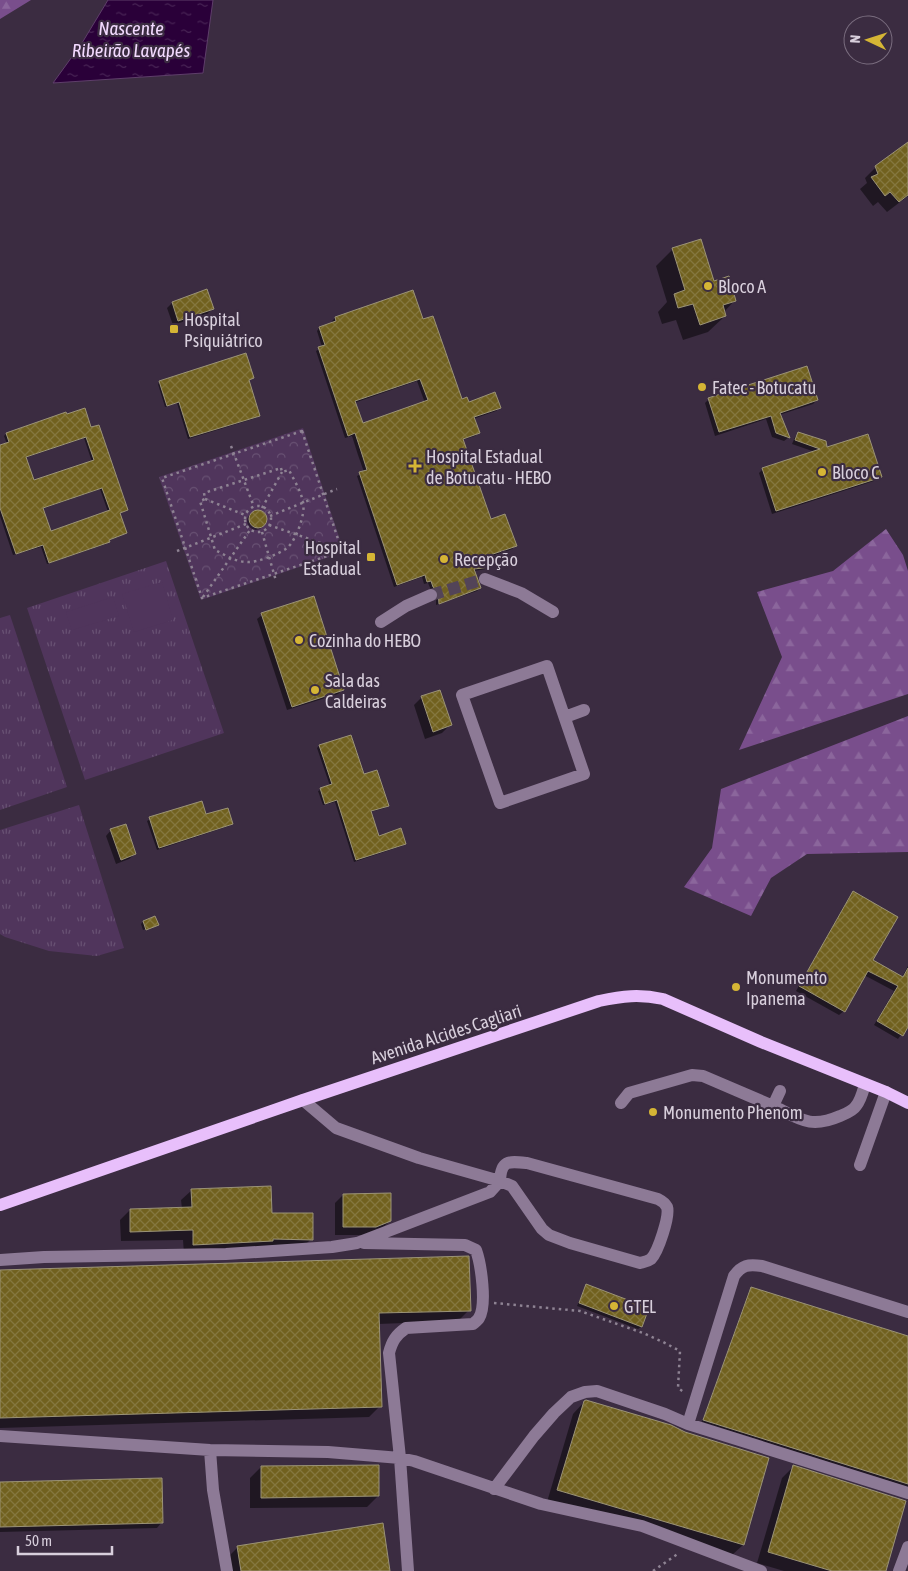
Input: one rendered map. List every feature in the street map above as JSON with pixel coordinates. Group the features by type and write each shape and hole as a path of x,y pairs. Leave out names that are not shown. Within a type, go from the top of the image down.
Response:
{"main road":[{"name":"Avenida Alcides Cagliari","path":"0,1205 303,1100 599,1001 628,995 663,999 761,1042 905,1100"}],"lane":[{"path":"485,579 521,593 553,612"},
{"path":"381,622 406,606 431,595"},
{"path":"547,666 565,717 584,774 500,803 462,695 547,666"},
{"path":"565,717 584,710"},
{"path":"621,1103 629,1093 696,1074 801,1119 812,1123 820,1123 847,1113 856,1106 866,1084"},
{"path":"773,1106 780,1091"},
{"path":"860,1166 886,1092"},
{"path":"303,1100 336,1128 419,1158 500,1181 512,1186 545,1232 570,1243 640,1263 647,1261 652,1258 662,1237 668,1210 666,1204 658,1199 527,1163 513,1161 501,1168 500,1181 490,1192 357,1243"},
{"path":"0,1260 44,1257 226,1254 332,1247 357,1243 449,1245 472,1247 476,1250 479,1257 483,1304 478,1319 473,1324 406,1328 392,1342 389,1352 400,1458 408,1571"},
{"path":"688,1424 734,1276 739,1269 748,1264 762,1266 908,1312"},
{"path":"494,1489 554,1413 571,1397 597,1391 665,1414 688,1424 908,1492"},
{"path":"0,1436 210,1450 328,1452 400,1458 541,1504 642,1526 761,1571"},
{"path":"210,1450 213,1490 227,1571"},
{"path":"899,1571 908,1547"}],"path":[{"path":"202,598 162,478 302,431 342,551"},
{"path":"231,446 254,507"},
{"path":"205,499 204,493 281,468 282,472"},
{"path":"205,499 200,501 215,550 230,558 248,563 269,558 288,548 296,534 302,519 304,502 289,470 282,472 262,508"},
{"path":"270,516 338,489"},
{"path":"205,499 246,516"},
{"path":"262,532 250,530 246,524 246,516 250,509 254,507 262,508 270,516"},
{"path":"262,532 269,525 270,516"},
{"path":"177,551 246,524"},
{"path":"269,525 342,551"},
{"path":"202,598 250,530"},
{"path":"262,532 276,581"},
{"path":"202,598 342,551"},
{"path":"483,1304 512,1304 580,1311 663,1342 680,1351 678,1388 684,1392 696,1395"},
{"path":"653,1571 677,1554 688,1543"}],"green space":[{"path":"0,0 31,0 0,19"},
{"path":"303,428 344,552 201,600 159,477"},
{"path":"886,529 903,555 908,571 908,694 739,750 782,657 757,592 833,571"},
{"path":"166,561 224,733 85,780 27,608"},
{"path":"162,582 173,620 134,632 122,594"},
{"path":"113,597 119,616 72,630 66,612"},
{"path":"10,615 67,787 0,810 0,618"},
{"path":"908,716 908,852 807,854 771,878 751,916 684,887 712,848 721,789"},
{"path":"79,805 124,948 97,956 49,951 0,934 0,830"}],"water":[{"name":"Nascente Ribeirão Lavapés","path":"108,0 213,0 203,73 53,83 82,43"}],"building":[{"path":"908,142 908,195 899,202 890,192 885,196 871,177 878,174 875,166"},
{"name":"Bloco A","path":"701,239 714,281 729,276 736,301 723,305 726,316 700,325 693,304 678,308 674,294 685,290 672,248"},
{"path":"207,289 214,309 178,321 172,302"},
{"path":"413,290 423,319 433,316 462,399 467,397 469,402 495,392 501,408 474,417 480,433 463,439 491,519 505,514 517,546 487,556 491,567 474,569 481,588 439,604 438,591 433,587 431,581 427,582 425,575 397,585 359,472 367,470 361,451 355,433 348,436 318,347 325,345 319,327 336,321 335,317","holes":["420,379 428,400 363,423 355,401"]},
{"path":"246,353 254,378 249,380 260,416 190,437 179,402 167,406 159,381"},
{"path":"807,366 818,400 780,413 790,438 776,433 771,416 719,432 708,398"},
{"path":"85,408 91,427 99,425 128,510 120,513 127,533 109,540 110,542 49,563 43,545 16,554 0,508 0,445 9,442 6,433 66,412 67,414","holes":["86,437 94,460 34,480 26,457","102,488 110,510 51,531 43,508"]},
{"name":"Bloco C","path":"798,432 826,441 827,447 868,434 882,477 776,511 762,468 820,449 795,440"},
{"path":"258,510 266,515 267,519 262,527 258,528 250,523 249,519 254,511"},
{"name":"Cozinha do HEBO","path":"314,596 344,690 292,707 261,613"},
{"path":"440,690 452,725 433,732 421,696"},
{"path":"351,735 364,774 377,770 389,806 371,811 379,836 401,828 406,844 356,860 337,800 325,804 320,788 332,784 319,745"},
{"path":"202,801 206,814 228,808 233,824 159,848 149,817"},
{"path":"126,824 136,854 121,860 110,829"},
{"path":"853,891 898,917 873,960 903,977 908,968 908,1027 903,1036 877,1021 898,986 868,971 845,1012 799,986"},
{"path":"155,916 159,925 146,930 143,921"},
{"path":"271,1186 272,1213 313,1213 313,1240 273,1239 273,1241 193,1245 193,1230 130,1232 130,1209 192,1207 191,1189"},
{"path":"391,1193 391,1221 376,1227 343,1227 343,1194"},
{"path":"469,1256 471,1311 379,1313 382,1407 0,1418 0,1270"},
{"name":"GTEL","path":"586,1284 649,1308 642,1327 579,1303"},
{"path":"751,1287 908,1336 908,1484 703,1420"},
{"path":"584,1401 671,1425 685,1432 769,1458 744,1545 557,1490"},
{"path":"379,1465 379,1496 261,1498 261,1466"},
{"path":"793,1465 906,1501 886,1571 832,1571 768,1552"},
{"path":"162,1478 163,1523 0,1527 0,1482"},
{"path":"383,1523 390,1571 241,1571 237,1546"}],"tunnel":[{"path":"431,595 485,579"}],"place":[{"name":"Bloco A","path":"708,286"},
{"name":"Hospital Psiquiátrico","path":"174,329"},
{"name":"Fatec - Botucatu","path":"702,387"},
{"name":"Hospital Estadual de Botucatu - HEBO","path":"415,466"},
{"name":"Bloco C","path":"822,472"},
{"name":"Hospital Estadual","path":"371,557"},
{"name":"Recepção","path":"444,559"},
{"name":"Cozinha do HEBO","path":"299,640"},
{"name":"Sala das Caldeiras","path":"315,690"},
{"name":"Monumento Ipanema","path":"736,987"},
{"name":"Monumento Phenom","path":"653,1112"},
{"name":"GTEL","path":"614,1306"}]}
